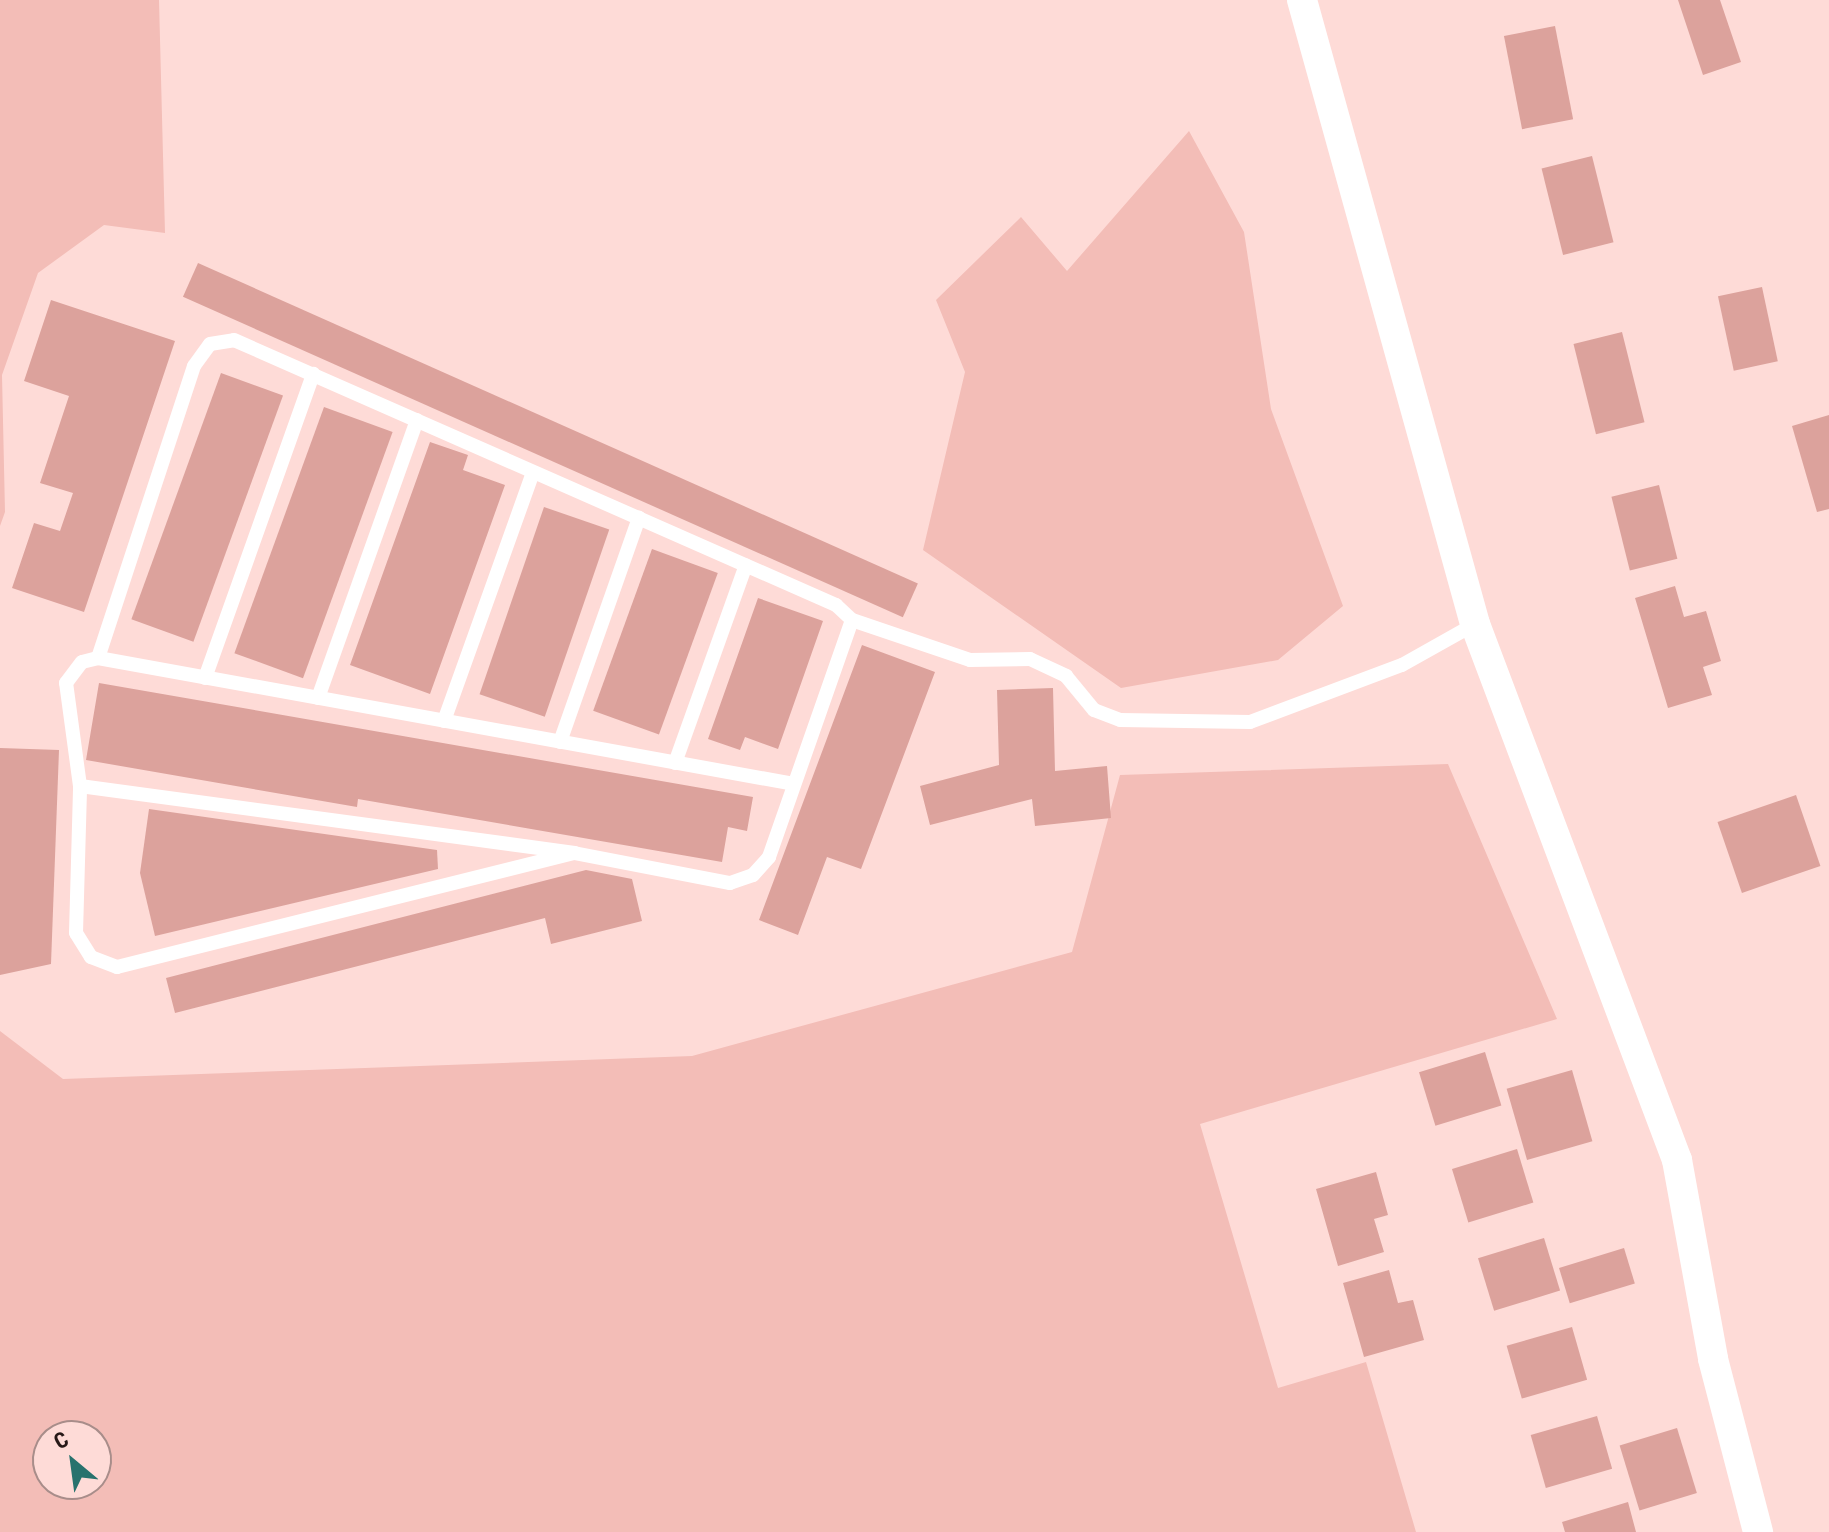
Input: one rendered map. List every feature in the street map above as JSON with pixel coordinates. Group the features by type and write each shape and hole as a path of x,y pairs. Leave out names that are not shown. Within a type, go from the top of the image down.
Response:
{"street":[{"path":"1302,0 1475,624 1677,1160 1713,1359 1758,1532"}],"lane":[{"path":"98,658 194,366 210,344 234,340 836,605 852,620 970,660 1030,659 1066,676 1094,710 1120,720 1250,722 1402,665 1475,624"},
{"path":"205,678 313,374"},
{"path":"318,698 417,420"},
{"path":"444,721 533,472"},
{"path":"560,742 639,518"},
{"path":"675,763 746,565"},
{"path":"80,786 574,853 730,883 753,875 769,857 852,620"},
{"path":"574,853 117,967 91,957 76,933 80,786 73,765 66,683 82,662 98,658 794,784"}],"shaded area":[{"path":"0,0 159,0 165,233 104,225 38,273 2,375 5,512 0,526"},
{"path":"1189,131 1244,232 1271,409 1343,606 1278,660 1121,688 923,550 965,372 936,300 1021,217 1067,271"},
{"path":"1448,764 1557,1019 1200,1124 1278,1388 1366,1362 1416,1532 0,1532 0,1031 63,1079 692,1056 1072,952 1120,775"}],"building":[{"path":"1678,0 1720,0 1741,62 1703,75"},
{"path":"1555,26 1573,119 1522,129 1504,36"},
{"path":"1592,156 1614,242 1563,255 1542,169"},
{"path":"198,263 918,584 903,617 183,297"},
{"path":"1762,287 1778,361 1734,371 1718,296"},
{"path":"51,300 175,341 84,612 12,588 34,523 60,531 73,493 40,483 69,396 24,381"},
{"path":"1622,332 1644,422 1596,434 1573,344"},
{"path":"221,373 283,396 193,642 131,619"},
{"path":"324,407 393,432 303,678 234,653"},
{"path":"1829,415 1829,509 1817,512 1792,426"},
{"path":"430,442 468,455 463,470 505,485 430,694 350,665"},
{"path":"1659,485 1677,559 1630,571 1611,497"},
{"path":"544,507 609,529 545,717 480,694"},
{"path":"652,549 718,573 659,735 593,711"},
{"path":"1675,586 1684,617 1706,611 1721,661 1703,667 1712,695 1668,708 1635,598"},
{"path":"758,598 823,621 778,749 745,737 740,750 708,739"},
{"path":"862,645 935,672 861,869 827,857 798,935 759,920"},
{"path":"99,683 753,797 747,831 728,827 722,862 358,799 357,807 86,760"},
{"path":"1053,688 1055,771 1107,766 1111,818 1035,826 1032,799 930,825 920,786 999,765 997,690"},
{"path":"0,748 59,750 51,964 0,975"},
{"path":"1796,795 1820,866 1742,893 1718,822"},
{"path":"149,809 437,850 438,869 155,936 140,873"},
{"path":"586,870 632,879 642,921 551,944 545,918 175,1013 166,978"},
{"path":"1485,1052 1501,1106 1435,1126 1419,1072"},
{"path":"1572,1070 1592,1141 1527,1160 1507,1089"},
{"path":"1517,1149 1533,1203 1468,1222 1452,1169"},
{"path":"1376,1172 1388,1215 1374,1219 1384,1252 1338,1266 1316,1189"},
{"path":"1544,1238 1560,1291 1494,1311 1478,1258"},
{"path":"1624,1248 1635,1283 1570,1303 1559,1268"},
{"path":"1389,1270 1398,1303 1413,1300 1424,1340 1364,1357 1343,1283"},
{"path":"1572,1327 1587,1380 1522,1399 1507,1346"},
{"path":"1597,1416 1612,1469 1546,1488 1531,1435"},
{"path":"1677,1428 1697,1493 1640,1511 1620,1446"},
{"path":"1628,1502 1636,1532 1565,1532 1562,1522"}]}
